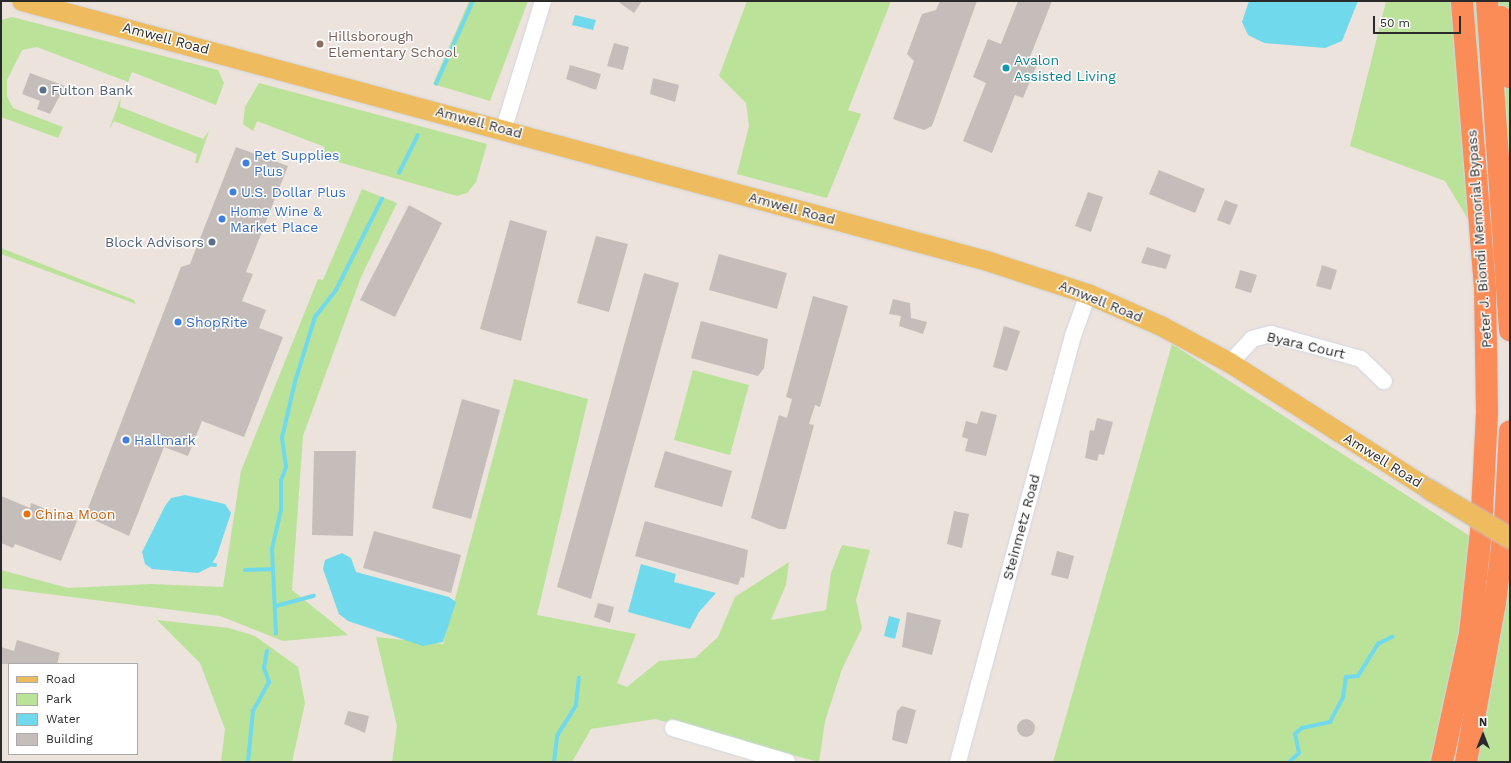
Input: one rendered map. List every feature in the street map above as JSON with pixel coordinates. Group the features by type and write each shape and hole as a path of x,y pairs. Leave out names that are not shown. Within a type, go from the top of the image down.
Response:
{"highway":[{"name":"Peter J. Biondi Memorial Bypass","path":"1442,762 1470,634 1481,531 1487,412 1485,288 1462,1"},
{"name":"Peter J. Biondi Memorial Bypass","path":"1487,1 1510,330"},
{"path":"1498,1 1510,77"},
{"path":"1466,762 1496,603 1505,523 1510,431"}],"main road":[{"name":"Amwell Road","path":"22,1 504,128 987,261 1088,294 1161,326 1230,363 1430,490 1510,538"}],"street":[{"path":"504,128 543,1"},
{"name":"Steinmetz Road","path":"958,762 1073,336 1088,294"},
{"name":"Byara Court","path":"1230,363 1252,339 1271,334 1362,359 1384,381"},
{"path":"673,728 787,762"}],"green space":[{"path":"469,1 528,1 490,101 433,84"},
{"path":"747,1 891,1 848,110 861,114 827,198 737,174 749,126 746,103 719,76"},
{"path":"1386,1 1510,1 1510,231 1468,219 1445,181 1350,146"},
{"path":"12,17 218,70 224,83 216,105 132,72 128,82 37,47 22,50 7,80 7,97 13,108 63,127 58,138 1,117 1,20"},
{"path":"259,83 487,144 476,182 467,193 457,196 321,157 325,147 257,121 253,131 243,124 245,107"},
{"path":"121,97 120,107 203,139 209,131 198,163 195,163 197,154 114,121 109,130"},
{"path":"362,189 397,203 361,277 303,436 292,590 348,635 283,641 220,616 1,588 1,570 68,588 151,584 223,587 241,471 318,279 323,280"},
{"path":"1,248 134,300 136,304 1,254"},
{"path":"1172,344 1510,562 1510,762 1053,762"},
{"path":"693,370 749,385 730,455 674,440"},
{"path":"514,379 588,399 537,615 636,634 617,683 627,687 659,661 695,658 718,637 735,597 789,562 786,585 771,620 826,610 831,573 842,545 870,550 856,600 862,628 842,669 825,721 819,762 655,719 591,729 572,762 392,762 397,726 376,637 443,644"},
{"path":"157,620 229,628 255,636 298,667 305,703 292,762 221,762 225,729 200,663"}],"water":[{"path":"1249,1 1358,1 1342,41 1325,48 1264,43 1248,35 1242,22"},
{"path":"575,15 596,20 593,30 572,25"},
{"path":"185,495 225,504 231,513 217,555 210,567 198,573 152,569 145,564 142,552 165,506 171,498"},
{"path":"342,553 351,558 356,572 449,597 456,602 443,642 423,646 348,621 339,614 323,569 325,560"},
{"path":"641,564 676,574 674,582 716,593 699,612 690,629 628,612"},
{"path":"889,616 900,619 895,639 884,636"}],"building":[{"path":"617,1 642,1 634,13"},
{"path":"940,1 977,1 932,126 924,130 893,119 914,61 907,54 922,14 936,10"},
{"name":"Avalon Assisted Living","path":"1018,1 1052,1 1030,57 1039,60 1023,98 1015,95 992,153 963,141 986,83 973,77 988,39 1001,44"},
{"path":"614,43 629,47 623,70 607,66"},
{"path":"570,65 601,74 596,90 566,79"},
{"name":"Fulton Bank","path":"30,73 65,86 50,114 37,109 40,101 22,94"},
{"path":"653,78 679,85 675,102 650,94"},
{"path":"236,147 288,166 246,272 253,274 242,301 266,310 259,328 283,337 244,437 202,421 188,456 164,447 129,536 85,516 181,267 190,264"},
{"path":"1159,170 1205,189 1195,213 1149,194"},
{"path":"1088,192 1103,197 1091,232 1075,226"},
{"path":"1225,200 1238,205 1230,225 1217,220"},
{"path":"409,205 442,223 395,317 360,300"},
{"path":"510,220 547,231 521,341 480,329"},
{"path":"596,236 628,244 609,312 577,303"},
{"path":"1147,247 1171,255 1166,269 1141,263"},
{"path":"719,254 787,273 777,309 709,290"},
{"path":"1322,265 1337,270 1331,290 1316,286"},
{"path":"1240,270 1257,275 1251,293 1235,288"},
{"path":"644,273 679,283 591,599 557,587"},
{"path":"813,296 848,306 820,407 815,405 809,424 814,425 786,529 779,529 751,518 779,415 787,418 792,399 786,397"},
{"path":"893,299 910,303 911,318 927,322 923,334 899,326 901,316 889,314"},
{"path":"701,321 768,339 764,368 758,376 691,358"},
{"path":"1004,326 1020,331 1007,371 993,367"},
{"path":"462,399 500,410 471,519 432,508"},
{"path":"981,411 997,415 986,456 965,451 968,439 962,437 966,421 977,424"},
{"path":"1097,418 1113,422 1104,455 1099,454 1097,461 1085,458 1090,430 1094,431"},
{"path":"314,451 356,451 353,536 312,535"},
{"path":"665,451 732,471 722,507 654,487"},
{"path":"1,496 30,508 31,503 77,521 61,561 15,544 13,548 1,543"},
{"path":"954,511 969,514 962,548 947,544"},
{"path":"645,521 748,550 744,578 741,577 738,585 635,556"},
{"path":"374,531 461,555 451,593 363,568"},
{"path":"1057,551 1074,556 1068,579 1051,575"},
{"path":"598,603 614,607 610,623 594,617"},
{"path":"907,612 941,620 932,655 902,647"},
{"path":"17,640 60,653 57,663 1,664 1,647 14,651"},
{"path":"902,706 916,710 907,744 892,740 897,711"},
{"path":"348,711 369,716 365,733 344,724"},
{"path":"1026,719 1032,722 1035,728 1032,734 1026,737 1020,734 1017,728 1020,722"}],"waterway":[{"path":"436,84 473,1"},
{"path":"399,173 418,135"},
{"path":"276,634 272,549 281,510 281,481 286,467 282,438 295,382 315,317 336,290 382,199"},
{"path":"207,564 215,565"},
{"path":"245,570 273,569"},
{"path":"276,606 314,596"},
{"path":"1289,762 1299,753 1295,734 1302,728 1330,722 1343,698 1346,677 1358,676 1378,644 1392,637"},
{"path":"248,762 253,711 269,682 264,668 267,651"},
{"path":"554,762 557,736 576,705 579,678"}],"place":[{"name":"Hillsborough Elementary School","path":"320,44"},
{"name":"Avalon Assisted Living","path":"1006,68"},
{"name":"Fulton Bank","path":"43,90"},
{"name":"Pet Supplies Plus","path":"246,163"},
{"name":"U.S. Dollar Plus","path":"233,192"},
{"name":"Home Wine & Market Place","path":"222,219"},
{"name":"Block Advisors","path":"212,242"},
{"name":"ShopRite","path":"178,322"},
{"name":"Hallmark","path":"126,440"},
{"name":"China Moon","path":"27,514"}]}
